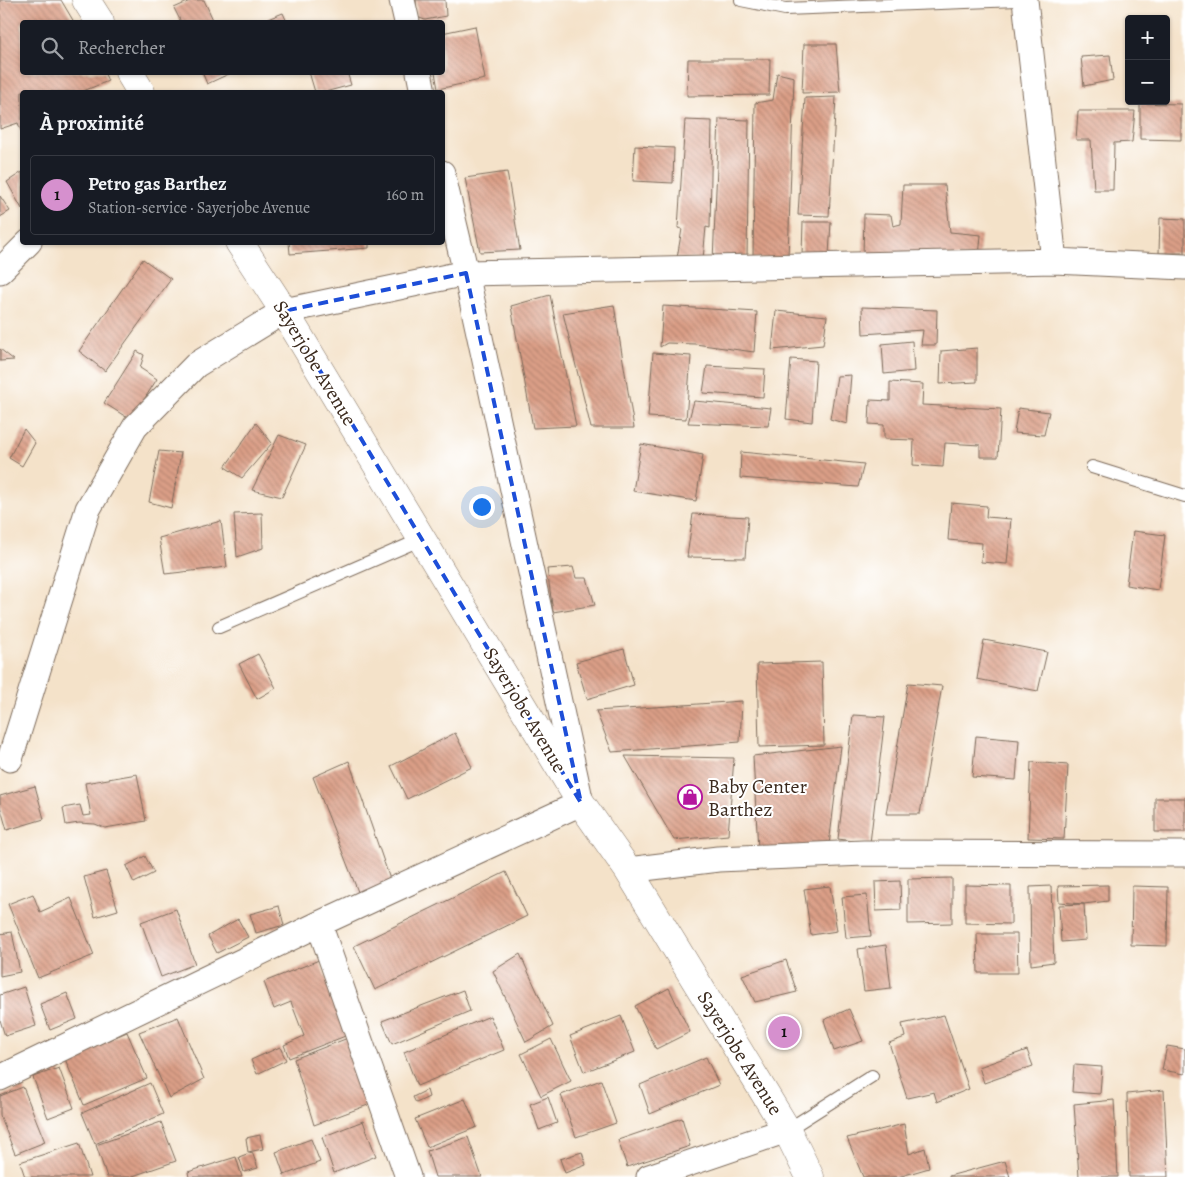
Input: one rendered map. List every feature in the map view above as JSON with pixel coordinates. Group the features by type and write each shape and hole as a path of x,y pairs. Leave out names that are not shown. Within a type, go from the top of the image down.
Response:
{"main road":[{"path":"86,0 99,20"},
{"path":"131,75 140,90"},
{"name":"Sayerjobe Avenue","path":"241,245 284,311 580,803 628,870 788,1130 810,1177"}],"street":[{"path":"402,0 407,20"},
{"path":"1026,0 1054,261"},
{"path":"420,75 424,90"},
{"path":"0,1078 319,924 580,803 466,273 445,186"},
{"path":"0,271 26,245"},
{"path":"10,760 88,508 135,427 196,365 284,311 466,273 1054,261 1185,267"},
{"path":"628,870 718,859 864,853 1185,854"},
{"path":"319,924 408,1177"},
{"path":"648,1177 788,1130"}],"lane":[{"path":"746,0 785,9 1017,0"},
{"path":"1092,467 1185,496"},
{"path":"219,627 422,539"},
{"path":"788,1130 872,1076"}],"highlighted area":[{"path":"466,273 581,803 284,311"}],"building":[{"path":"0,0 61,0 73,20 20,20 20,75 105,75 108,81 86,90 20,90 20,128 18,123 0,129"},
{"path":"192,0 204,0 213,20 180,20 174,8"},
{"path":"416,0 445,0 446,16 425,20 417,17"},
{"path":"283,13 286,20 265,20"},
{"path":"475,26 485,79 438,89 436,75 445,75 445,32"},
{"path":"804,44 836,44 840,92 802,93"},
{"path":"1110,55 1113,80 1084,86 1081,57"},
{"path":"688,59 770,59 769,95 687,96"},
{"path":"777,73 794,77 788,258 753,259 755,103 773,100"},
{"path":"203,75 226,75 207,84"},
{"path":"310,75 348,75 351,85 332,90 314,90"},
{"path":"836,97 829,216 798,215 805,98"},
{"path":"1181,104 1181,140 1140,139 1140,105"},
{"path":"1078,111 1135,111 1132,142 1114,143 1113,190 1094,190 1091,140 1076,140"},
{"path":"719,119 749,120 747,259 713,261"},
{"path":"685,120 712,121 710,228 706,227 703,259 677,258 682,229 678,228"},
{"path":"635,146 674,148 673,183 633,181"},
{"path":"507,172 520,250 480,252 465,178"},
{"path":"20,173 20,205 7,182"},
{"path":"903,185 945,185 950,232 981,235 979,257 863,256 864,214 891,215 893,226 901,224"},
{"path":"0,196 10,211 0,217"},
{"path":"1160,218 1185,219 1185,253 1159,253"},
{"path":"803,222 831,222 829,255 802,254"},
{"path":"289,245 369,245 369,248 290,254"},
{"path":"143,259 171,279 105,371 79,351"},
{"path":"550,295 576,426 533,428 511,306"},
{"path":"614,305 634,428 591,428 563,313"},
{"path":"663,306 757,312 754,352 695,344 667,343 660,347"},
{"path":"862,307 937,310 936,345 921,345 923,330 863,334"},
{"path":"776,311 827,316 823,345 772,350"},
{"path":"912,341 914,371 884,374 882,344"},
{"path":"977,348 977,382 940,384 941,351"},
{"path":"0,349 14,360 0,361"},
{"path":"137,351 144,355 140,368 157,379 131,420 104,403"},
{"path":"653,353 691,356 686,419 648,417"},
{"path":"791,359 816,361 812,422 786,419"},
{"path":"707,366 765,369 763,397 703,393"},
{"path":"851,375 847,424 830,419 837,376"},
{"path":"890,382 923,384 922,405 1001,409 998,457 980,457 980,445 945,443 943,467 913,465 914,440 884,439 884,425 869,424 870,400 890,401"},
{"path":"694,401 771,408 768,426 688,423"},
{"path":"1018,408 1049,412 1044,435 1014,433"},
{"path":"256,423 272,443 242,478 225,467"},
{"path":"24,429 35,443 22,466 9,458"},
{"path":"279,435 306,445 282,497 252,490"},
{"path":"641,444 703,455 696,501 633,491"},
{"path":"159,451 181,453 171,508 149,502"},
{"path":"741,452 864,464 858,487 740,478"},
{"path":"951,503 987,506 986,517 1011,519 1007,564 981,562 982,543 948,540"},
{"path":"262,513 263,548 237,557 234,514"},
{"path":"693,514 748,517 745,558 687,557"},
{"path":"221,521 227,567 165,574 159,538"},
{"path":"1133,531 1165,535 1158,590 1126,585"},
{"path":"573,567 576,578 587,578 595,605 553,612 547,569"},
{"path":"984,640 1047,652 1038,691 977,679"},
{"path":"624,649 634,685 587,699 576,662"},
{"path":"258,654 276,688 257,699 239,664"},
{"path":"822,662 824,745 759,747 757,664"},
{"path":"908,683 942,686 920,814 886,814"},
{"path":"742,701 740,742 612,752 596,711"},
{"path":"853,715 885,717 870,843 838,839"},
{"path":"455,733 472,767 407,799 391,766"},
{"path":"976,736 1019,740 1016,780 972,777"},
{"path":"841,746 829,845 758,850 753,756"},
{"name":"Baby Center Barthez","path":"625,756 734,758 728,835 674,840"},
{"path":"349,761 393,888 362,902 313,777"},
{"path":"1031,762 1068,765 1064,839 1028,838"},
{"path":"137,774 146,821 105,828 95,824 79,823 66,825 63,808 80,805 83,816 91,815 85,783"},
{"path":"35,786 44,819 7,830 0,806 0,796"},
{"path":"1155,798 1185,798 1185,832 1155,832"},
{"path":"145,856 154,873 134,883 126,866"},
{"path":"106,871 118,910 95,917 84,877"},
{"path":"506,872 527,916 375,990 354,946"},
{"path":"952,878 952,923 908,924 908,879"},
{"path":"900,881 901,910 876,911 875,882"},
{"path":"965,885 1011,886 1011,924 965,923"},
{"path":"1108,885 1108,901 1084,904 1059,902 1058,886"},
{"path":"830,886 837,931 811,935 804,889"},
{"path":"1051,886 1054,962 1031,965 1030,887"},
{"path":"1132,886 1168,887 1167,946 1131,945"},
{"path":"33,894 40,912 71,898 94,955 38,978 8,904"},
{"path":"867,895 871,936 846,938 842,897"},
{"path":"1084,904 1086,940 1061,942 1059,905"},
{"path":"279,906 284,925 256,933 250,914"},
{"path":"176,909 195,964 161,977 141,922"},
{"path":"238,919 248,937 217,953 208,936"},
{"path":"12,932 20,972 0,976 0,934"},
{"path":"977,934 1017,934 1018,973 978,973"},
{"path":"886,945 891,988 864,991 858,949"},
{"path":"520,954 553,1026 526,1042 493,971"},
{"path":"319,960 348,1035 289,1058 284,1045 304,1036 291,1002 274,1009 264,982"},
{"path":"786,960 797,992 755,1002 742,975"},
{"path":"24,987 36,1026 5,1036 0,1020 0,995"},
{"path":"669,988 690,1032 656,1049 635,1006"},
{"path":"463,990 470,1011 392,1044 382,1021"},
{"path":"67,993 77,1019 50,1030 40,1004"},
{"path":"849,1009 863,1041 834,1051 824,1020"},
{"path":"944,1015 969,1089 937,1102 934,1092 907,1098 889,1043 905,1037 902,1024"},
{"path":"490,1016 504,1050 417,1086 404,1052"},
{"path":"621,1016 635,1052 584,1072 570,1036"},
{"path":"178,1017 204,1079 169,1098 139,1032"},
{"path":"127,1032 147,1078 84,1105 65,1059"},
{"path":"353,1036 376,1102 314,1125 294,1059"},
{"path":"551,1039 571,1081 541,1096 521,1054"},
{"path":"1167,1046 1185,1049 1185,1074 1162,1070"},
{"path":"280,1047 286,1060 257,1074 251,1060"},
{"path":"1027,1050 1033,1066 984,1083 979,1067"},
{"path":"706,1057 719,1085 650,1114 640,1085"},
{"path":"1074,1065 1102,1067 1100,1094 1072,1092"},
{"path":"59,1068 74,1108 48,1118 33,1077"},
{"path":"601,1080 616,1123 576,1137 561,1095"},
{"path":"150,1083 163,1114 95,1144 82,1113"},
{"path":"23,1087 45,1142 15,1154 0,1115 0,1096"},
{"path":"427,1090 429,1097 416,1103 413,1097"},
{"path":"1164,1090 1168,1177 1129,1177 1127,1094"},
{"path":"548,1097 557,1123 539,1130 530,1104"},
{"path":"465,1099 477,1127 427,1147 415,1119"},
{"path":"1114,1100 1118,1177 1079,1177 1074,1104"},
{"path":"682,1118 690,1146 627,1167 618,1140"},
{"path":"363,1121 376,1156 334,1173 322,1137"},
{"path":"161,1122 176,1161 130,1177 107,1177 96,1145"},
{"path":"904,1124 909,1154 925,1148 929,1168 898,1177 863,1177 847,1138"},
{"path":"260,1135 263,1149 248,1152 246,1138"},
{"path":"468,1137 482,1177 435,1177 427,1151"},
{"path":"311,1139 320,1162 284,1175 276,1152"},
{"path":"79,1143 90,1177 25,1177 20,1162"},
{"path":"252,1152 258,1168 244,1172 239,1157"},
{"path":"582,1152 586,1165 565,1173 560,1159"},
{"path":"236,1157 242,1177 189,1177 188,1172"},
{"path":"1005,1161 1010,1177 949,1177 949,1176"}],"place":[{"name":"Baby Center Barthez","path":"690,797"},
{"name":"Petro gas Barthez","path":"784,1032"}]}
